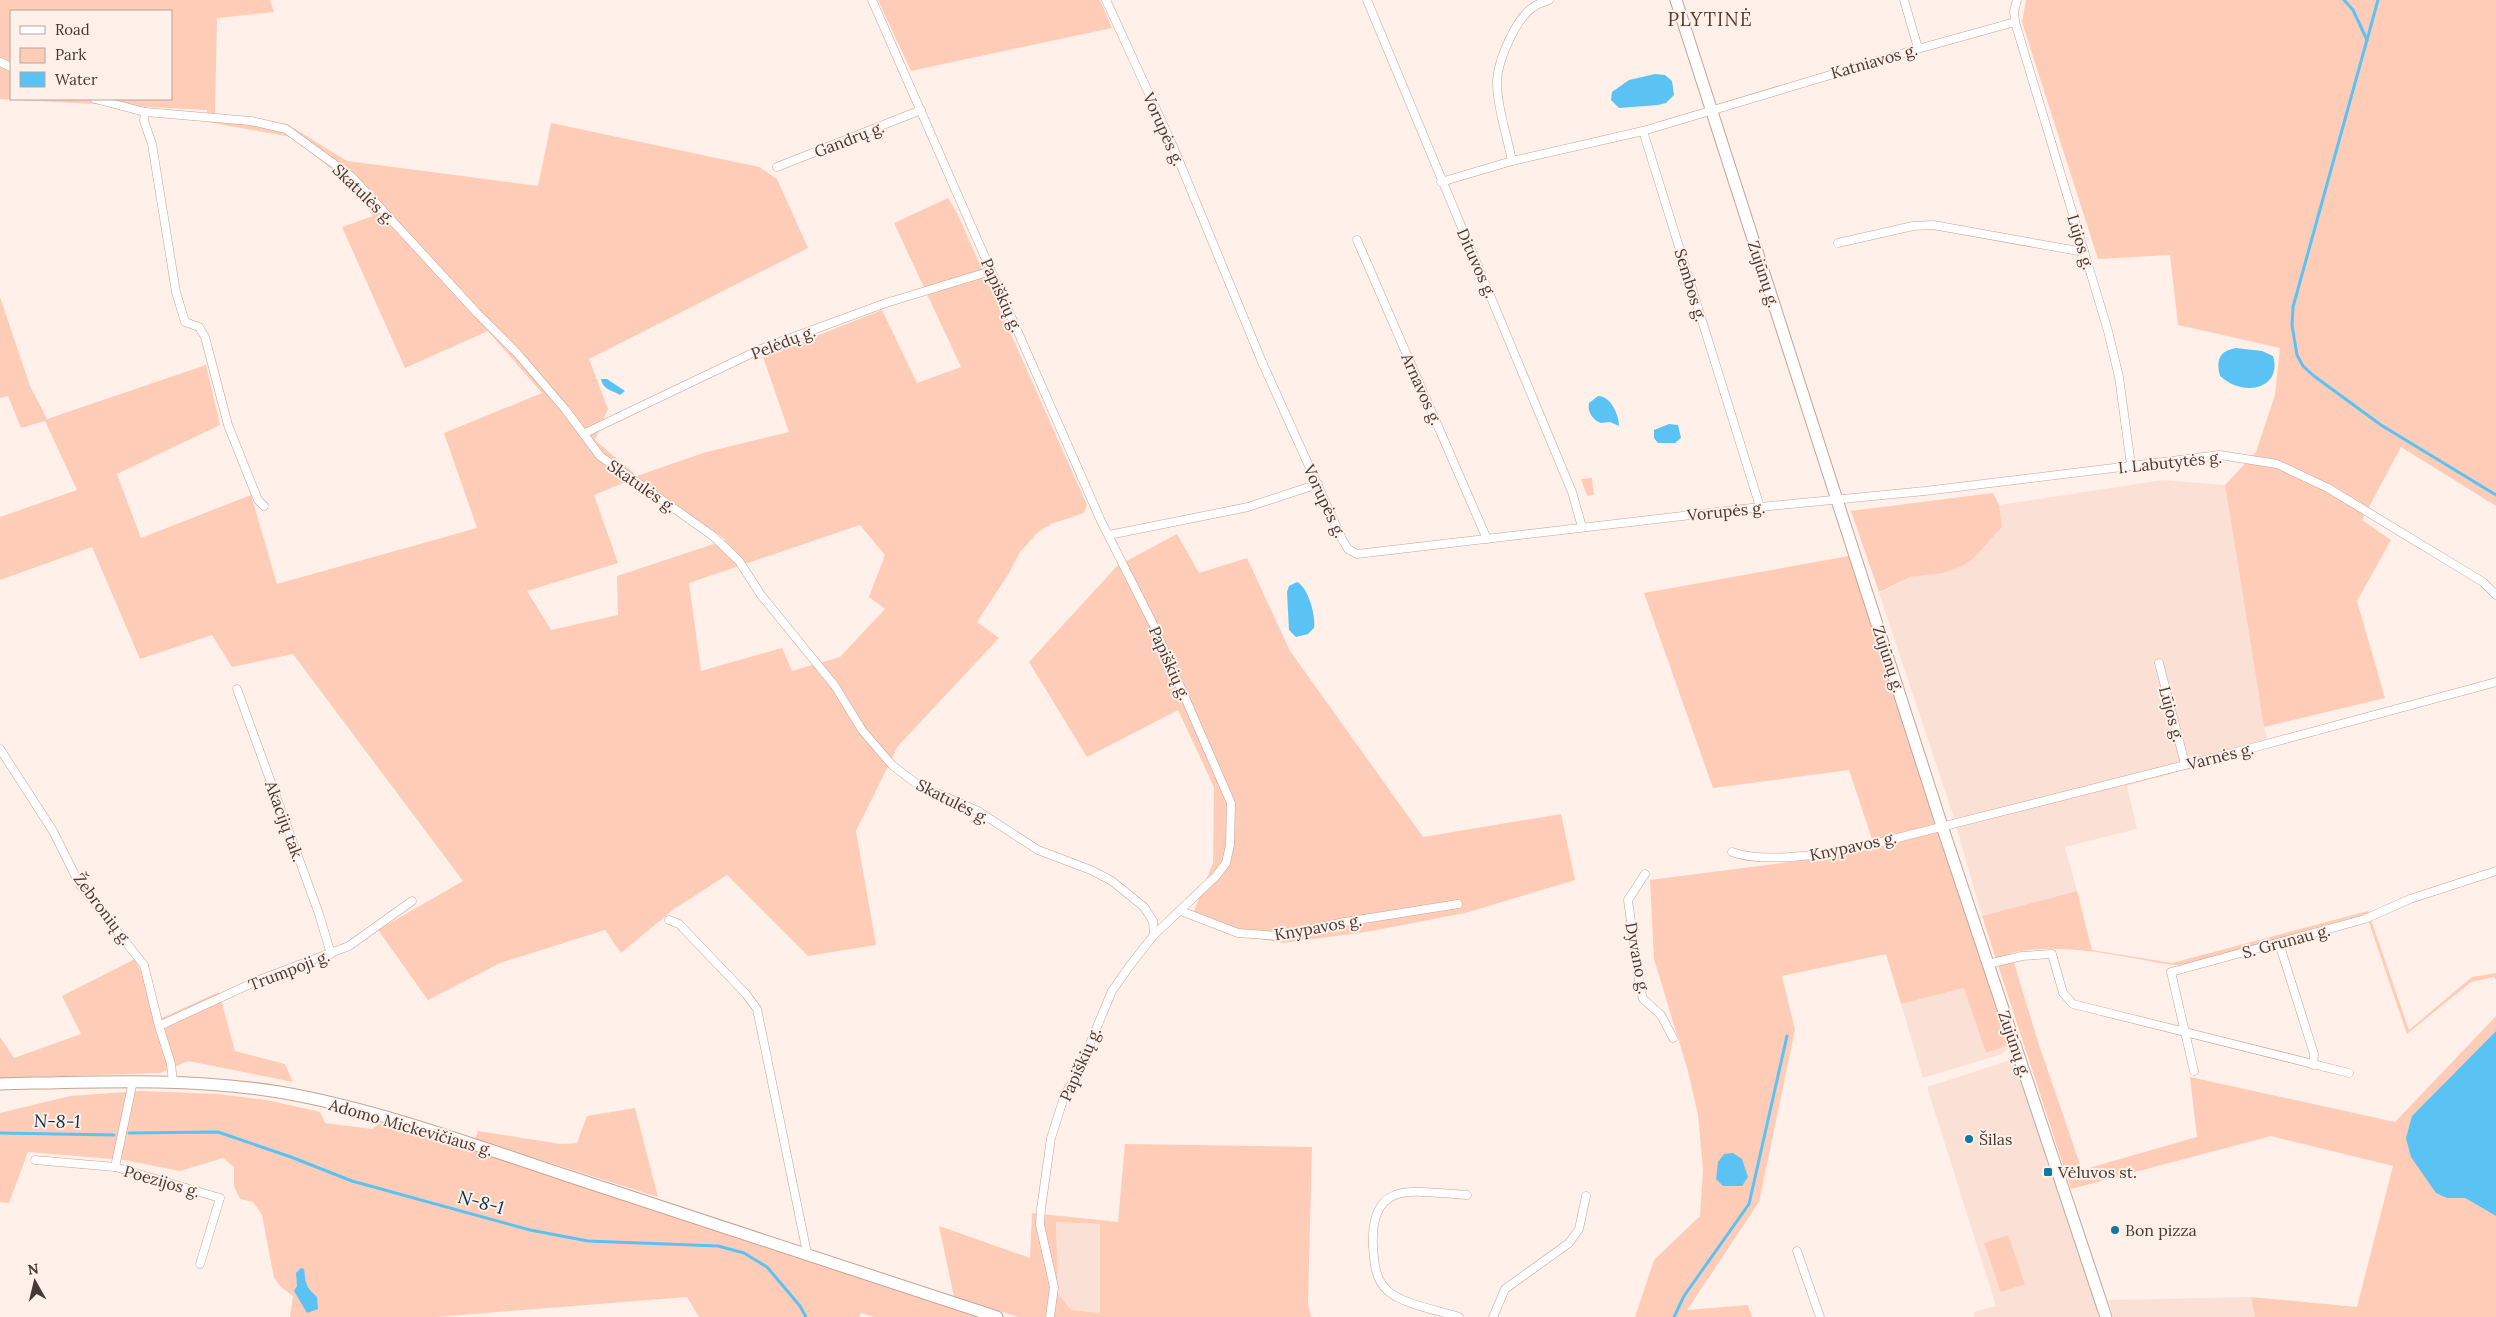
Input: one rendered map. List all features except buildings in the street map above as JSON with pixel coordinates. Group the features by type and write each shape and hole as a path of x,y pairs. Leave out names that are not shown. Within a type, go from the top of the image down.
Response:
{"main road":[{"name":"Zujūnų g.","path":"1676,0 1942,826 2106,1317"},
{"name":"Adomo Mickevičiaus g.","path":"0,1084 173,1082 280,1092 368,1113 453,1138 996,1317"}],"street":[{"name":"Papiškių g.","path":"872,0 991,271 1109,534 1153,624 1231,803 1230,845 1226,863 1216,876 1154,935 1112,991 1076,1077 1065,1094 1051,1138 1040,1208 1040,1226 1054,1287 1050,1317"},
{"name":"Vorupės g.","path":"1106,0 1172,144 1262,362 1348,549 1358,554 1837,499"},
{"name":"Dituvos g.","path":"1367,0 1421,128 1441,182 1488,287 1572,492 1582,527"},
{"path":"1512,161 1497,80 1501,64 1518,23 1534,6 1549,0"},
{"path":"1904,0 1918,48"},
{"path":"2015,22 2017,0"},
{"name":"Katniavos g.","path":"1711,109 1918,48 2015,22"},
{"name":"Lūjos g.","path":"2015,22 2108,331 2119,377 2131,465"},
{"name":"Skatulės g.","path":"99,100 145,112 251,121 286,129 352,178 383,209 477,313 517,353 565,409 600,456 713,536 740,562 761,595 835,686 862,730 892,765 918,785 978,811 1038,850 1091,870 1112,881 1144,907 1153,921 1154,935"},
{"path":"1441,182 1512,161 1643,131 1711,109"},
{"name":"Gandrų g.","path":"776,167 920,110"},
{"path":"145,112 144,121 152,144 176,292 185,322 199,328 205,337 228,424 258,500 264,506"},
{"name":"Sembos g.","path":"1643,131 1760,507"},
{"path":"1838,242 1914,226 1933,225 2084,252"},
{"name":"Arnavos g.","path":"1357,240 1487,539"},
{"name":"Pelėdų g.","path":"582,434 762,349 886,303 991,271"},
{"name":"I. Labutytės g.","path":"1837,499 1925,491 2220,455 2277,464 2328,488 2483,582 2496,595"},
{"path":"1109,534 1248,507 1318,484"},
{"name":"Lūjos g.","path":"2159,663 2185,764"},
{"name":"Varnės g.","path":"1942,826 2496,682"},
{"name":"Akacijų tak.","path":"237,689 319,914 331,954"},
{"name":"Žebronių g.","path":"0,749 53,831 80,885 144,965 159,1026 171,1064 173,1082"},
{"name":"Knypavos g.","path":"1732,852 1752,856 1799,857 1834,853 1942,826"},
{"name":"S. Grunau g.","path":"2194,1071 2171,972 2365,919 2410,899 2496,871"},
{"name":"Dyvano g.","path":"1645,874 1628,900 1640,988 1643,999 1661,1015 1673,1038"},
{"name":"Trumpoji g.","path":"159,1026 259,980 349,946 412,901"},
{"name":"Knypavos g.","path":"1181,911 1238,933 1278,936 1345,922 1458,904"},
{"path":"669,920 679,924 746,994 757,1010 807,1254"},
{"path":"2279,943 2314,1054 2313,1065"},
{"path":"1988,964 2022,956 2052,954 2064,993 2073,1004 2349,1073"},
{"path":"115,1167 133,1081"},
{"name":"Poezijos g.","path":"35,1160 115,1167 220,1198 200,1264"},
{"path":"1460,1317 1405,1300 1387,1291 1376,1271 1373,1227 1378,1207 1390,1196 1398,1194 1467,1195"},
{"path":"1493,1317 1506,1289 1569,1243 1579,1230 1586,1196"},
{"path":"1797,1251 1820,1317"}],"shaded area":[{"path":"2163,480 2225,485 2264,727 2270,747 2127,786 2137,829 2065,847 2077,891 1982,916 1953,815 1879,593 1910,577 1944,573 1973,559 2002,527 1999,505"},
{"path":"1965,988 1986,1053 2011,1044 2002,1054 1923,1078 1901,1004"},
{"path":"2008,1061 2014,1063 2020,1070 2052,1178 2065,1200 2097,1306 2098,1317 1974,1317 1974,1312 1996,1306 1927,1087"},
{"path":"1056,1222 1100,1224 1100,1313 1070,1310 1058,1294"},
{"path":"2251,1297 2255,1317 2114,1317 2108,1300"}],"green space":[{"path":"0,0 270,0 274,12 217,18 215,114 287,124 347,161 538,186 551,123 759,167 777,179 808,248 589,359 608,409 595,440 637,476 703,453 789,432 763,357 882,310 917,383 961,367 894,223 948,198 957,213 1087,505 1084,513 1051,524 1038,532 1020,552 1009,573 977,622 999,638 898,746 856,831 876,945 808,956 727,875 674,909 621,953 605,930 500,963 428,1000 378,930 463,881 293,654 232,667 212,635 140,659 92,547 0,580 0,517 77,490 45,421 21,428 8,396 0,398 0,297 30,386 47,419 206,365 220,425 117,474 141,538 251,495 277,584 477,528 444,433 542,393 488,331 405,368 342,227 373,216 347,181 291,137 208,122 207,110 19,100 172,100 172,10 10,10 10,100 0,99","holes":["633,479 681,508 726,540 617,576 618,615 551,630 527,591 618,563 594,495","860,525 885,555 869,597 885,609 840,657 792,671 782,648 701,671 689,583"]},
{"path":"878,0 1100,0 1112,28 911,71"},
{"path":"2026,0 2496,0 2496,506 2401,447 2362,520 2391,540 2357,601 2385,698 2264,727 2225,485 2256,452 2275,395 2280,348 2178,325 2170,255 2098,259 2022,22"},
{"path":"1592,478 1594,495 1587,496 1581,479"},
{"path":"1993,493 1999,505 2002,527 1973,559 1962,566 1944,573 1910,577 1879,592 1851,511"},
{"path":"1177,534 1199,573 1247,558 1290,651 1423,837 1561,814 1575,880 1465,913 1366,932 1283,943 1232,934 1194,911 1213,863 1214,787 1178,710 1087,757 1029,662 1117,566"},
{"path":"1849,556 2011,1044 1986,1053 1964,988 1901,1004 1886,954 1782,976 1795,1030 1759,1202 1687,1310 1748,1305 1752,1317 1635,1317 1654,1260 1700,1216 1703,1169 1698,1115 1688,1071 1654,959 1650,880 1837,856 1875,848 1849,770 1713,788 1644,593"},
{"path":"2077,891 2092,950 2172,963 2368,911 2409,1030 2472,977 2496,973 2496,980 2494,977 2471,982 2407,1034 2366,914 2183,965 2072,949 2031,950 2011,953 2038,1042 2082,1170 2197,1137 2190,1077 2395,1122 2496,1016 2496,1031 2412,1116 2411,1157 2447,1198 2465,1198 2496,1216 2496,1317 2255,1317 2251,1297 2357,1307 2393,1166 2271,1136 2071,1189 1982,916"},
{"path":"135,959 162,1018 219,992 235,1051 285,1064 293,1082 188,1061 160,1073 0,1078 0,1037 14,1058 81,1034 62,996"},
{"path":"141,1091 218,1094 266,1100 320,1112 325,1123 372,1129 381,1123 607,1192 980,1317 875,1317 861,1313 859,1317 699,1317 687,1297 436,1317 290,1317 293,1296 281,1287 274,1278 262,1215 253,1202 240,1199 234,1186 234,1167 223,1158 180,1171 124,1160 28,1152 9,1203 0,1202 0,1113 70,1096"},
{"path":"635,1108 658,1197 475,1139 478,1131 561,1144 577,1143 587,1116"},
{"path":"1125,1144 1312,1147 1308,1303 1311,1317 1019,1317 954,1297 939,1226 1030,1258 1032,1213 1118,1222","holes":["1056,1222 1100,1224 1100,1313 1071,1310 1058,1294"]},
{"path":"2008,1235 2025,1284 2001,1292 1984,1243"}],"water":[{"path":"1655,74 1665,75 1672,81 1674,95 1666,103 1619,108 1611,100 1612,92 1629,80"},
{"path":"2236,348 2262,351 2273,356 2274,373 2265,384 2259,387 2243,387 2234,385 2220,376 2218,365 2220,357 2226,351"},
{"path":"601,379 607,379 625,391 620,395 611,391 606,388"},
{"path":"1598,396 1607,399 1613,407 1618,417 1619,426 1610,422 1601,423 1591,415 1589,403"},
{"path":"1669,424 1678,425 1681,438 1675,443 1658,443 1654,438 1654,430"},
{"path":"1297,582 1308,596 1312,609 1314,628 1308,634 1296,637 1289,630 1287,592 1289,586"},
{"path":"2496,1031 2496,1216 2465,1198 2447,1198 2436,1193 2411,1157 2406,1138 2412,1116"},
{"path":"1733,1153 1742,1159 1748,1177 1742,1186 1723,1186 1716,1179 1718,1162 1724,1154"},
{"path":"301,1268 304,1269 308,1287 317,1297 318,1309 307,1313 294,1291 297,1286 296,1273"}],"waterway":[{"path":"2344,0 2353,10 2367,40"},
{"path":"2378,0 2293,307 2292,325 2297,355 2303,366 2314,376 2381,425 2496,495"},
{"path":"1674,1317 1684,1296 1749,1204 1787,1036"},
{"name":"N-8-1","path":"129,1133 218,1132 291,1157 352,1181 530,1230 588,1241 718,1246 744,1253 767,1267 800,1306 806,1317"},
{"name":"N-8-1","path":"0,1133 114,1135"}],"place":[{"name":"Šilas","path":"1969,1139"},
{"name":"Vėluvos st.","path":"2048,1172"},
{"name":"Bon pizza","path":"2115,1230"}],"district":[{"name":"PLYTINĖ","path":"1710,19"}]}
